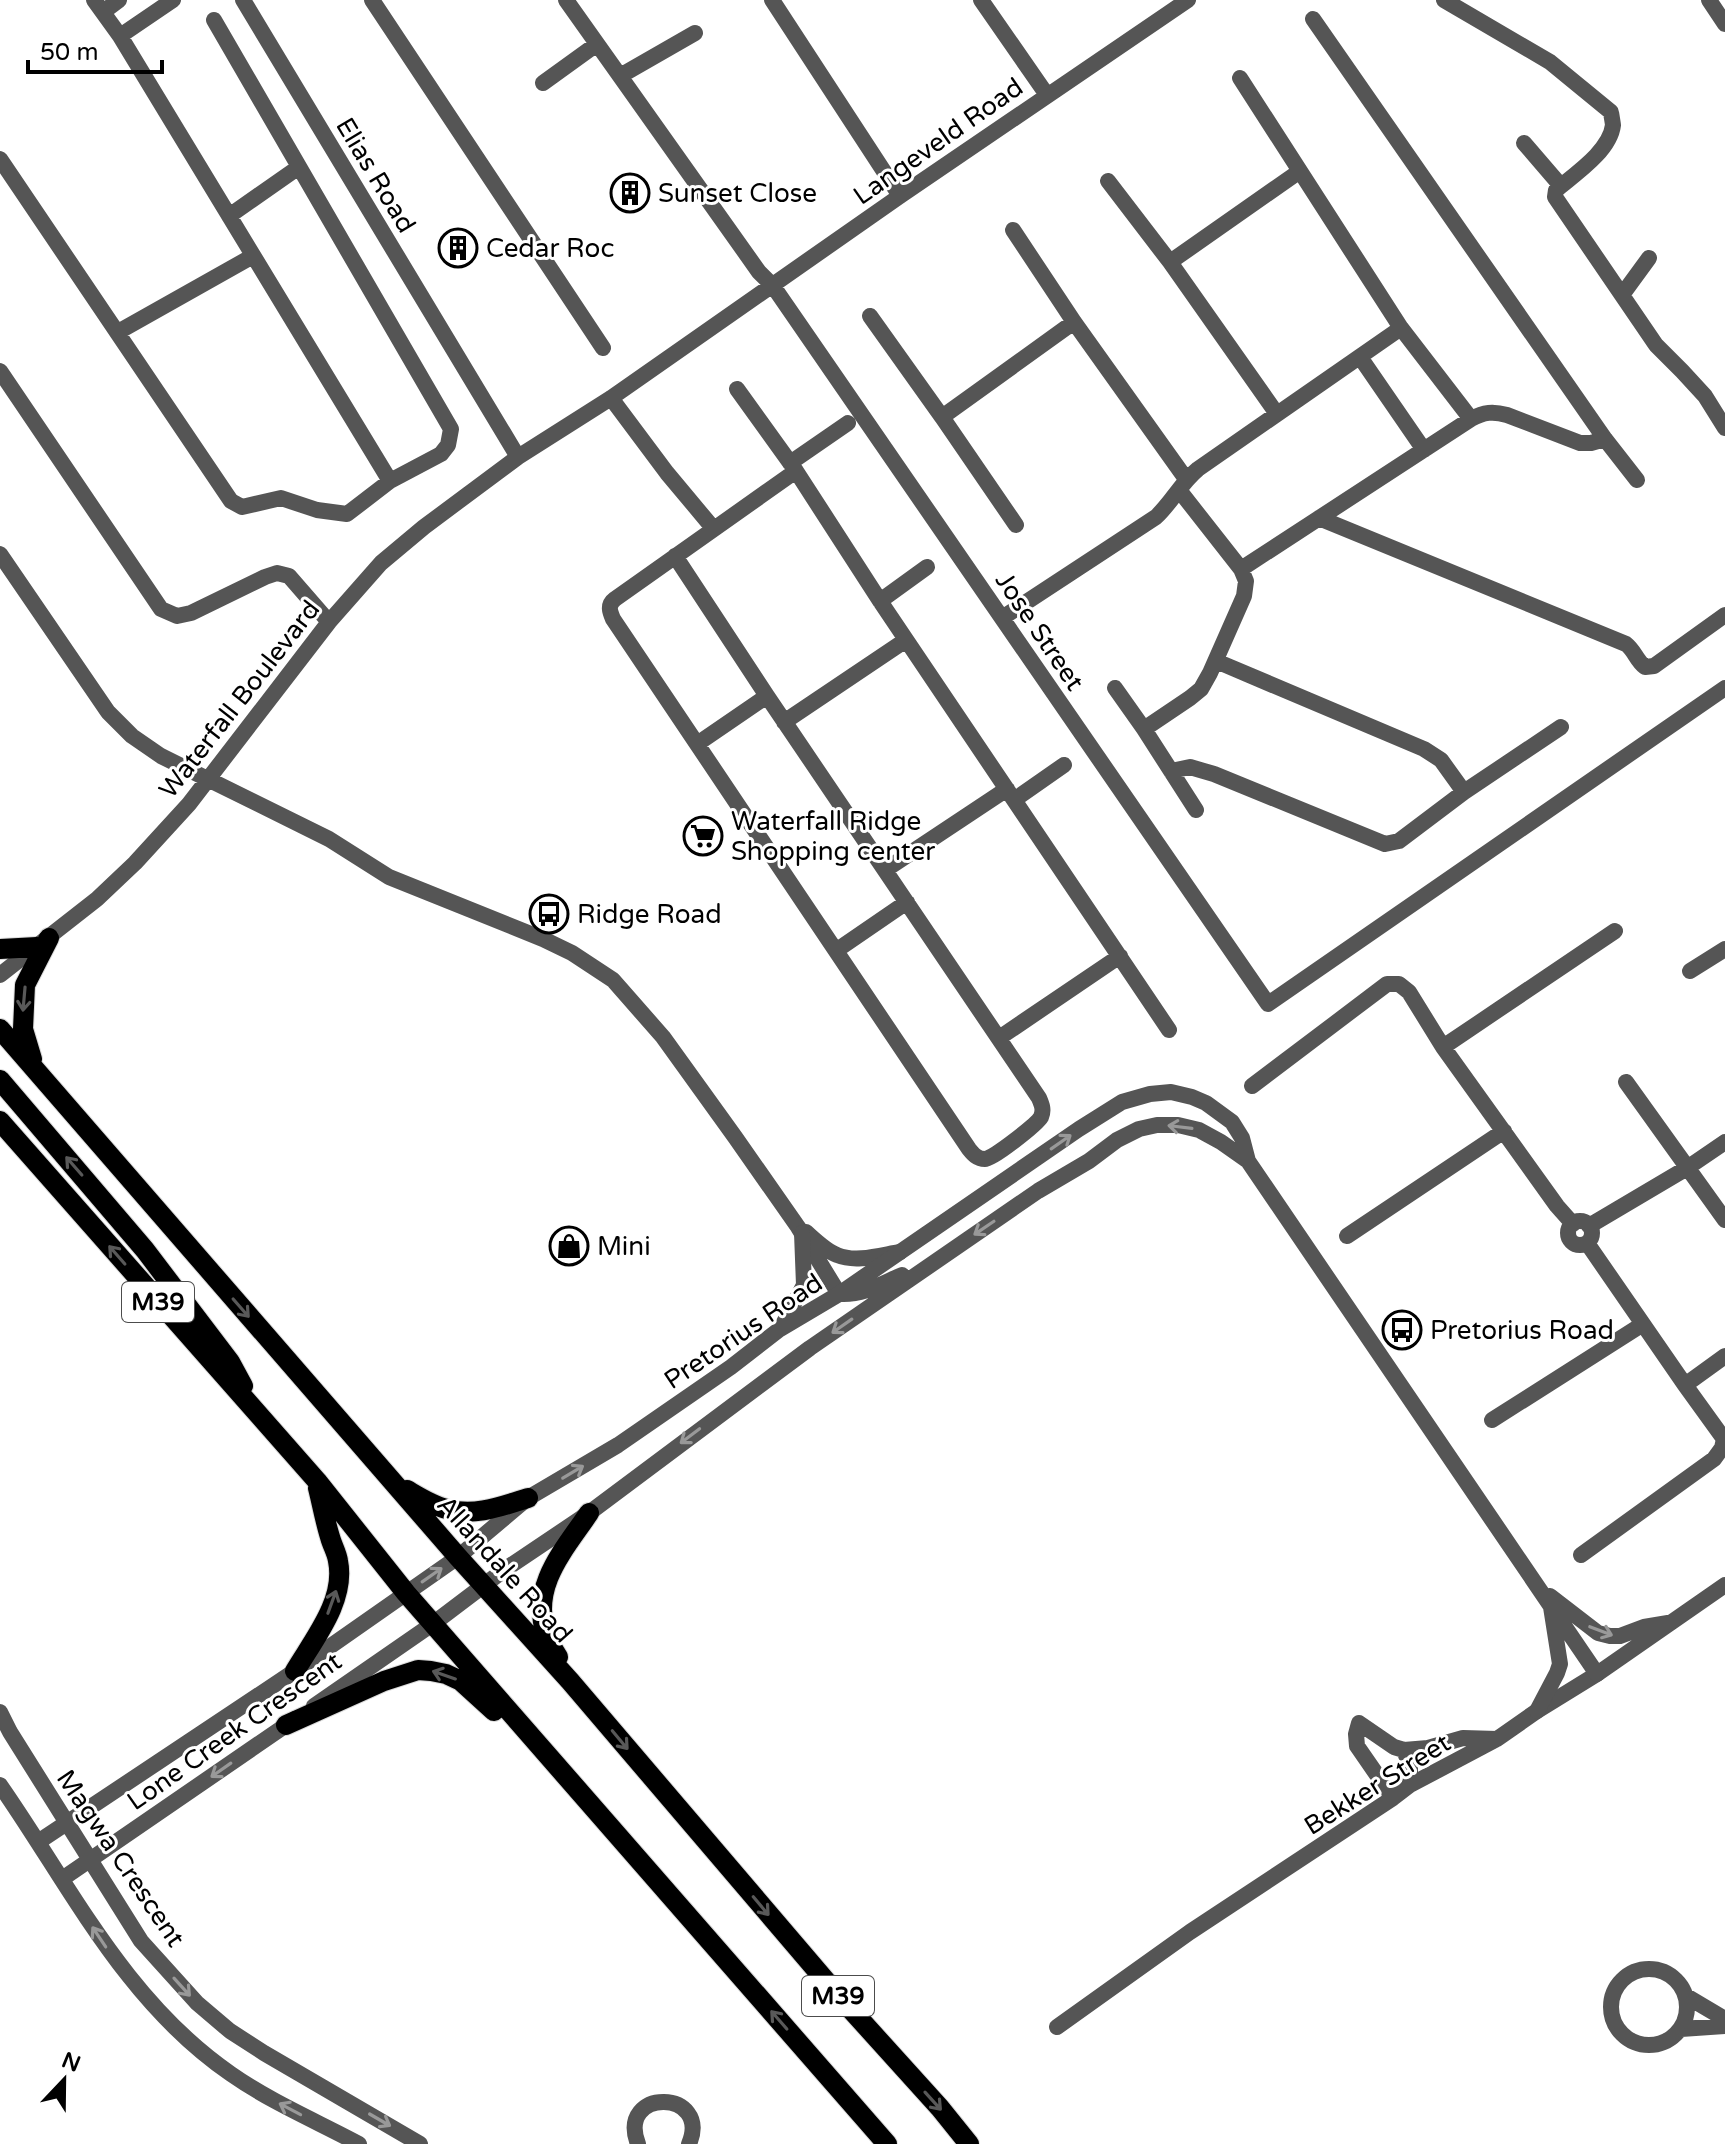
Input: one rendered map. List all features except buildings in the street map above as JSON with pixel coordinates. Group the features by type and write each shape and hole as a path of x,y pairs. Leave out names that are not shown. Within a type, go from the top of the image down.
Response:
{"main road":[{"path":"0,949 43,942"},
{"path":"33,1065 23,1029 25,985 43,942"},
{"name":"Allandale Road","path":"0,1029 458,1557 570,1681 969,2144"},
{"path":"0,1080 145,1250 230,1362 240,1378 251,1408"},
{"name":"M39","path":"0,1121 317,1481 406,1593 887,2144"},
{"path":"295,1671 329,1612 337,1594 339,1579 338,1562 317,1481"},
{"path":"396,1485 457,1511 488,1510 528,1498"},
{"path":"570,1681 546,1635 542,1606 547,1577 589,1513"},
{"path":"286,1725 384,1681 418,1670 431,1671 461,1681 548,1758"}],"street":[{"path":"119,0 98,6 120,36 390,481"},
{"path":"120,36 173,0"},
{"name":"Elias Road","path":"243,0 518,457"},
{"path":"372,0 603,348"},
{"name":"Jose Street","path":"566,0 759,272 773,286 1268,1004 1725,688"},
{"path":"772,0 900,196"},
{"path":"981,0 1047,95"},
{"name":"Langeveld Road","path":"518,457 611,398 1188,0"},
{"path":"1709,0 1725,24"},
{"path":"1448,1 1550,62 1611,112 1613,125 1607,139 1591,161 1555,192 1556,201 1656,345 1705,396 1725,428"},
{"path":"1313,19 1605,439 1637,480"},
{"path":"0,159 231,501 242,507 281,498 317,510 347,514 390,481 441,454 448,445 451,429 214,20"},
{"path":"620,76 695,33"},
{"path":"543,83 597,44"},
{"path":"1240,78 1401,328 1471,419"},
{"path":"1524,143 1561,186"},
{"path":"229,216 299,167"},
{"path":"1170,262 1300,171"},
{"path":"1108,181 1170,262 1277,414"},
{"path":"1013,230 1241,569 1246,581 1244,596 1201,689 1144,729"},
{"path":"118,332 253,256"},
{"path":"1622,295 1649,258"},
{"path":"870,316 1016,525"},
{"path":"942,417 1074,322"},
{"path":"1002,618 1156,517 1198,469 1401,328"},
{"path":"1360,357 1424,450"},
{"path":"0,371 161,609 177,616 191,613 277,573 289,576 329,622"},
{"path":"737,389 793,467 1169,1030"},
{"path":"611,398 713,528"},
{"path":"1241,569 1483,413 1496,412 1580,443 1605,439"},
{"path":"675,556 1039,1098 1042,1110 1037,1122 992,1157 983,1159 969,1149 610,611 611,602 713,528 848,423"},
{"name":"Waterfall Boulevard","path":"0,975 97,899 135,863 189,804 329,622 381,563 518,457"},
{"path":"1319,518 1626,644 1635,651 1637,660 1645,667 1654,666 1725,615"},
{"path":"0,554 108,712 132,736 161,756 329,839 389,877 543,939 572,953 613,980 663,1037 800,1230 839,1294 855,1295 872,1290 930,1265"},
{"path":"880,601 927,567"},
{"path":"784,722 906,640"},
{"path":"1216,661 1424,749 1441,760 1464,792"},
{"path":"1115,688 1196,810"},
{"path":"697,744 767,696"},
{"path":"1171,771 1190,767 1214,774 1385,844 1399,841 1464,792 1561,727"},
{"path":"885,870 1064,765"},
{"path":"837,950 907,902"},
{"path":"1443,1047 1615,931"},
{"path":"1690,971 1725,949"},
{"path":"999,1038 1120,956"},
{"path":"1252,1086 1387,984 1399,984 1406,988 1443,1047 1557,1206 1583,1231 1643,1324 1724,1439 1714,1459 1581,1555"},
{"path":"1626,1082 1725,1220"},
{"name":"Pretorius Road","path":"458,1557 528,1498 618,1445 780,1329 839,1294 1079,1129 1122,1102 1171,1092 1206,1103 1232,1122 1242,1138 1248,1161 1597,1674"},
{"name":"Pretorius Road","path":"484,1585 589,1513 764,1381 1038,1191 1089,1161 1117,1140 1139,1129 1178,1125 1199,1130 1248,1161"},
{"path":"1347,1236 1504,1131"},
{"path":"1583,1231 1725,1142"},
{"path":"800,1230 836,1255 863,1258 900,1252"},
{"path":"780,1329 804,1285 800,1230"},
{"path":"1492,1420 1643,1324"},
{"path":"1685,1385 1725,1356"},
{"name":"Lone Creek Crescent","path":"38,1842 295,1671 458,1557"},
{"name":"Lone Creek Crescent","path":"62,1879 434,1623 484,1585"},
{"name":"Bekker Street","path":"1057,2027 1190,1932 1410,1785 1497,1739 1725,1585"},
{"path":"1539,1588 1598,1633 1620,1636 1644,1627 1674,1622"},
{"path":"1537,1711 1560,1664 1551,1606"},
{"name":"Magwa Crescent","path":"0,1712 141,1941 197,2003 230,2031 264,2053 420,2144"},
{"path":"1393,1798 1357,1746 1359,1723 1394,1747 1404,1750 1428,1748 1463,1738 1497,1739"},
{"path":"1404,1750 1410,1766 1410,1785"},
{"path":"0,1785 103,1942 138,1990 180,2033 229,2072 272,2100 359,2144"},
{"path":"1650,1969 1666,1973 1678,1982 1686,1996 1688,2012 1681,2029 1668,2041 1659,2044 1650,2046 1633,2042 1619,2031 1612,2015 1612,1997 1621,1982 1634,1972 1650,1969"},
{"path":"1686,1996 1725,2019"},
{"path":"1681,2029 1725,2026"},
{"path":"631,2140 639,2114 645,2107 663,2101 681,2106 688,2114 693,2132 689,2144"}],"place":[{"name":"Sunset Close","path":"630,193"},
{"name":"Cedar Roc","path":"458,248"},
{"name":"Waterfall Ridge Shopping center","path":"703,836"},
{"name":"Ridge Road","path":"549,914"},
{"name":"Mini","path":"569,1246"},
{"name":"Pretorius Road","path":"1402,1330"}]}
